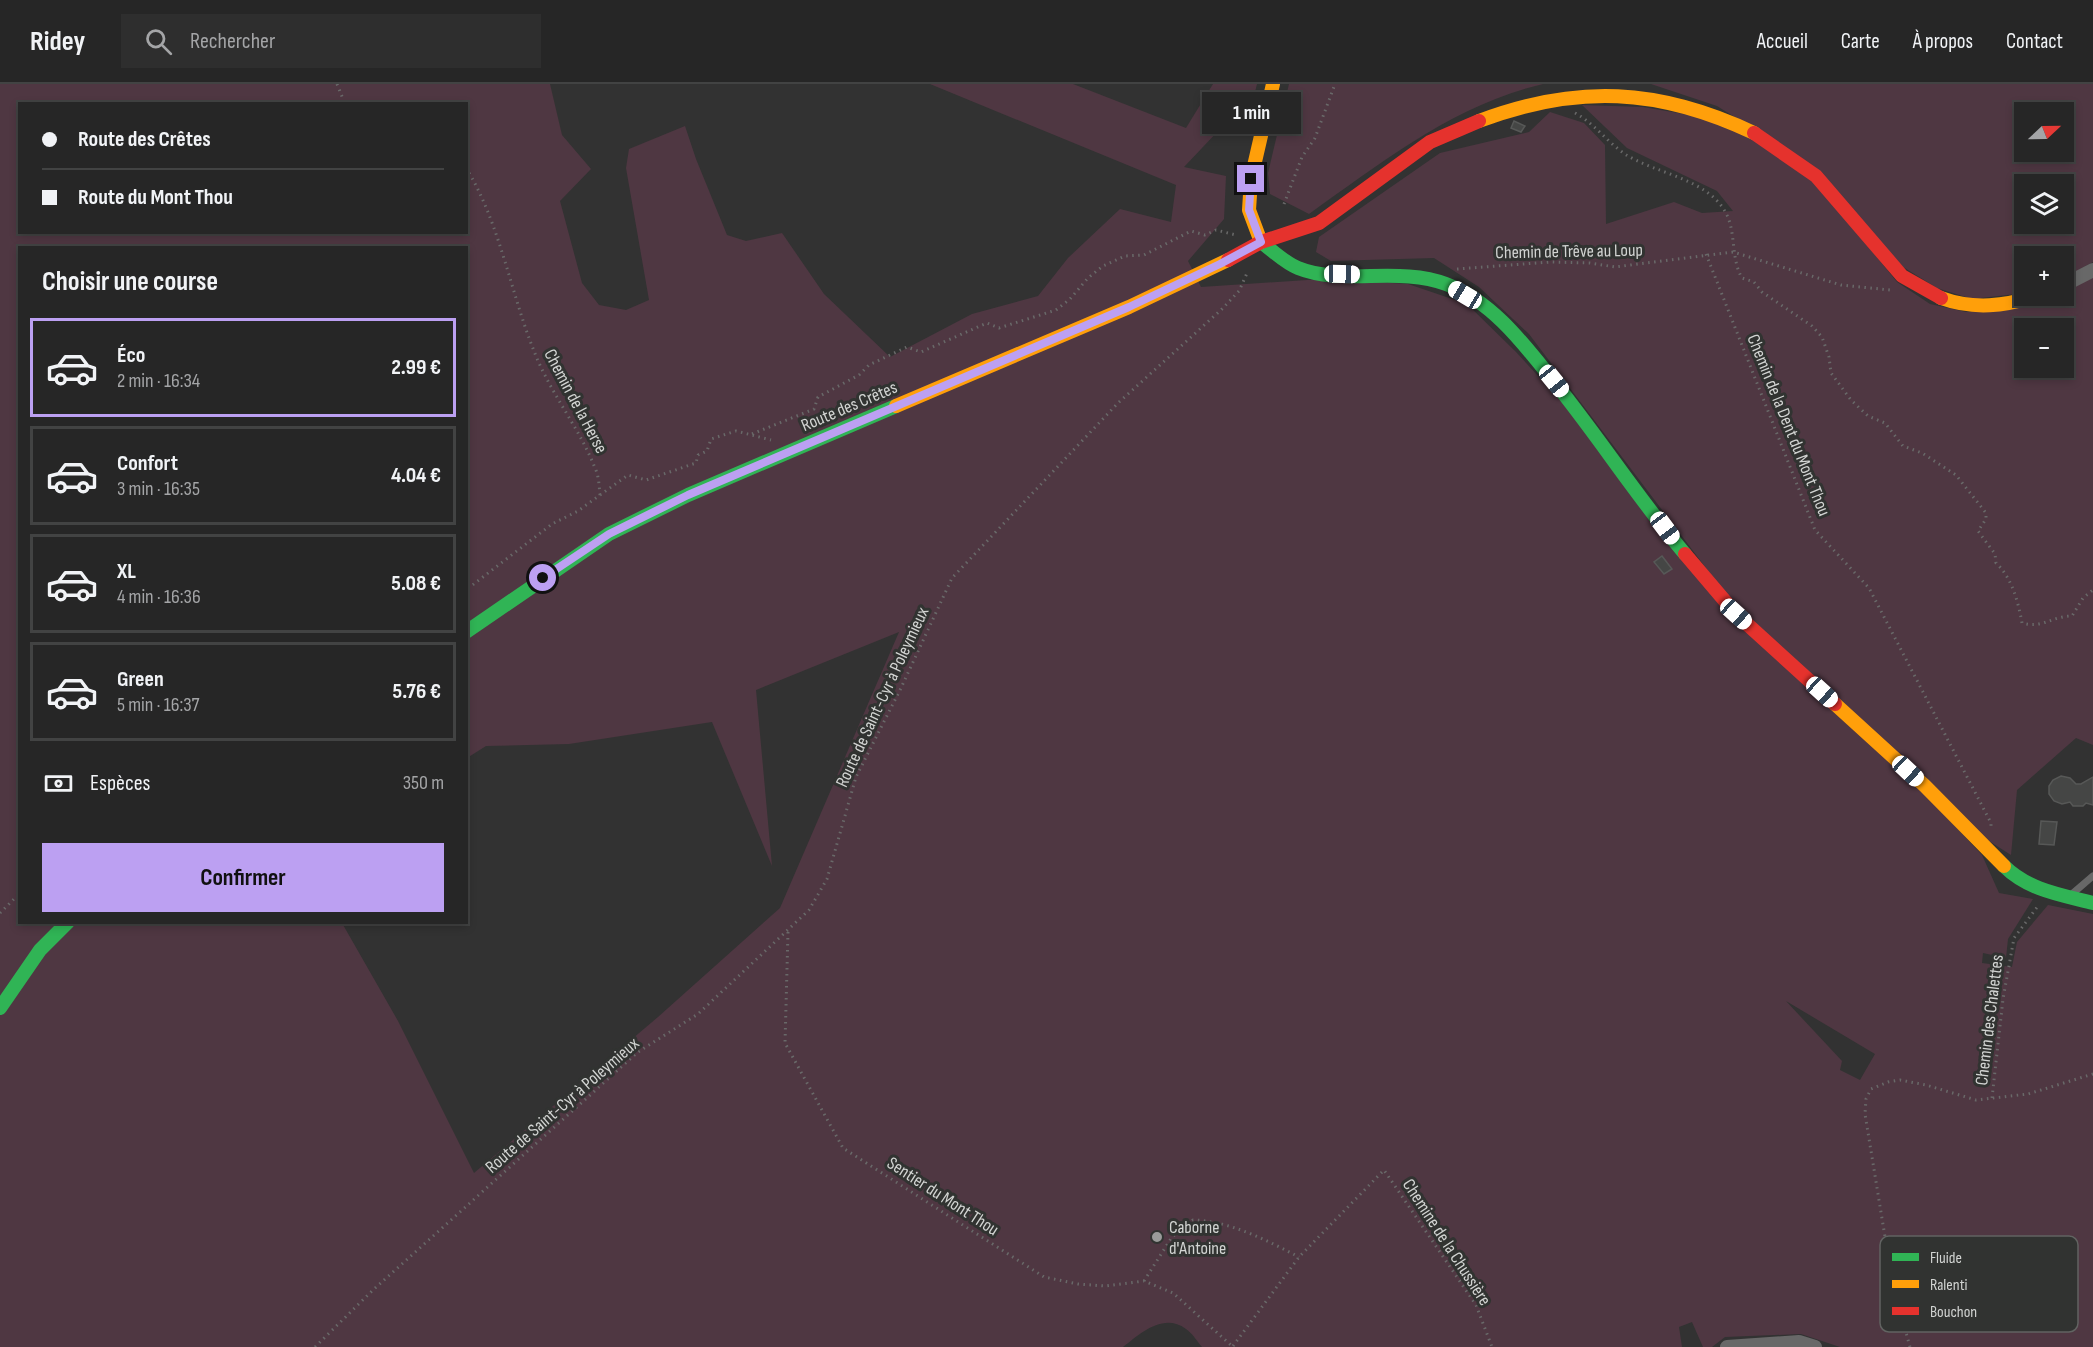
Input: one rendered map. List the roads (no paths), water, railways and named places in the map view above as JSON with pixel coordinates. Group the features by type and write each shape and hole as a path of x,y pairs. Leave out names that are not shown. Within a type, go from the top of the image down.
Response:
{"street":[{"path":"1273,84 1251,179 1249,210 1261,242 1297,268 1322,274 1415,276 1447,284 1482,305 1514,332 1567,397 1679,547 1736,614 1925,786 2017,879 2049,892 2093,903"},
{"name":"Route des Crêtes","path":"468,631 609,534 688,495 1129,307 1261,242 1319,223 1430,142 1492,116 1549,100 1587,93 1644,96 1716,115 1764,138 1816,176 1902,276 1919,288 1964,306 1993,307 2014,302"},
{"path":"2074,280 2093,270"},
{"path":"0,1008 40,950 66,924"},
{"path":"1727,1347 1799,1342 1815,1347"}],"lane":[{"path":"2068,898 2093,876"}],"place":[{"name":"Caborne d'Antoine","path":"1157,1237"}]}
